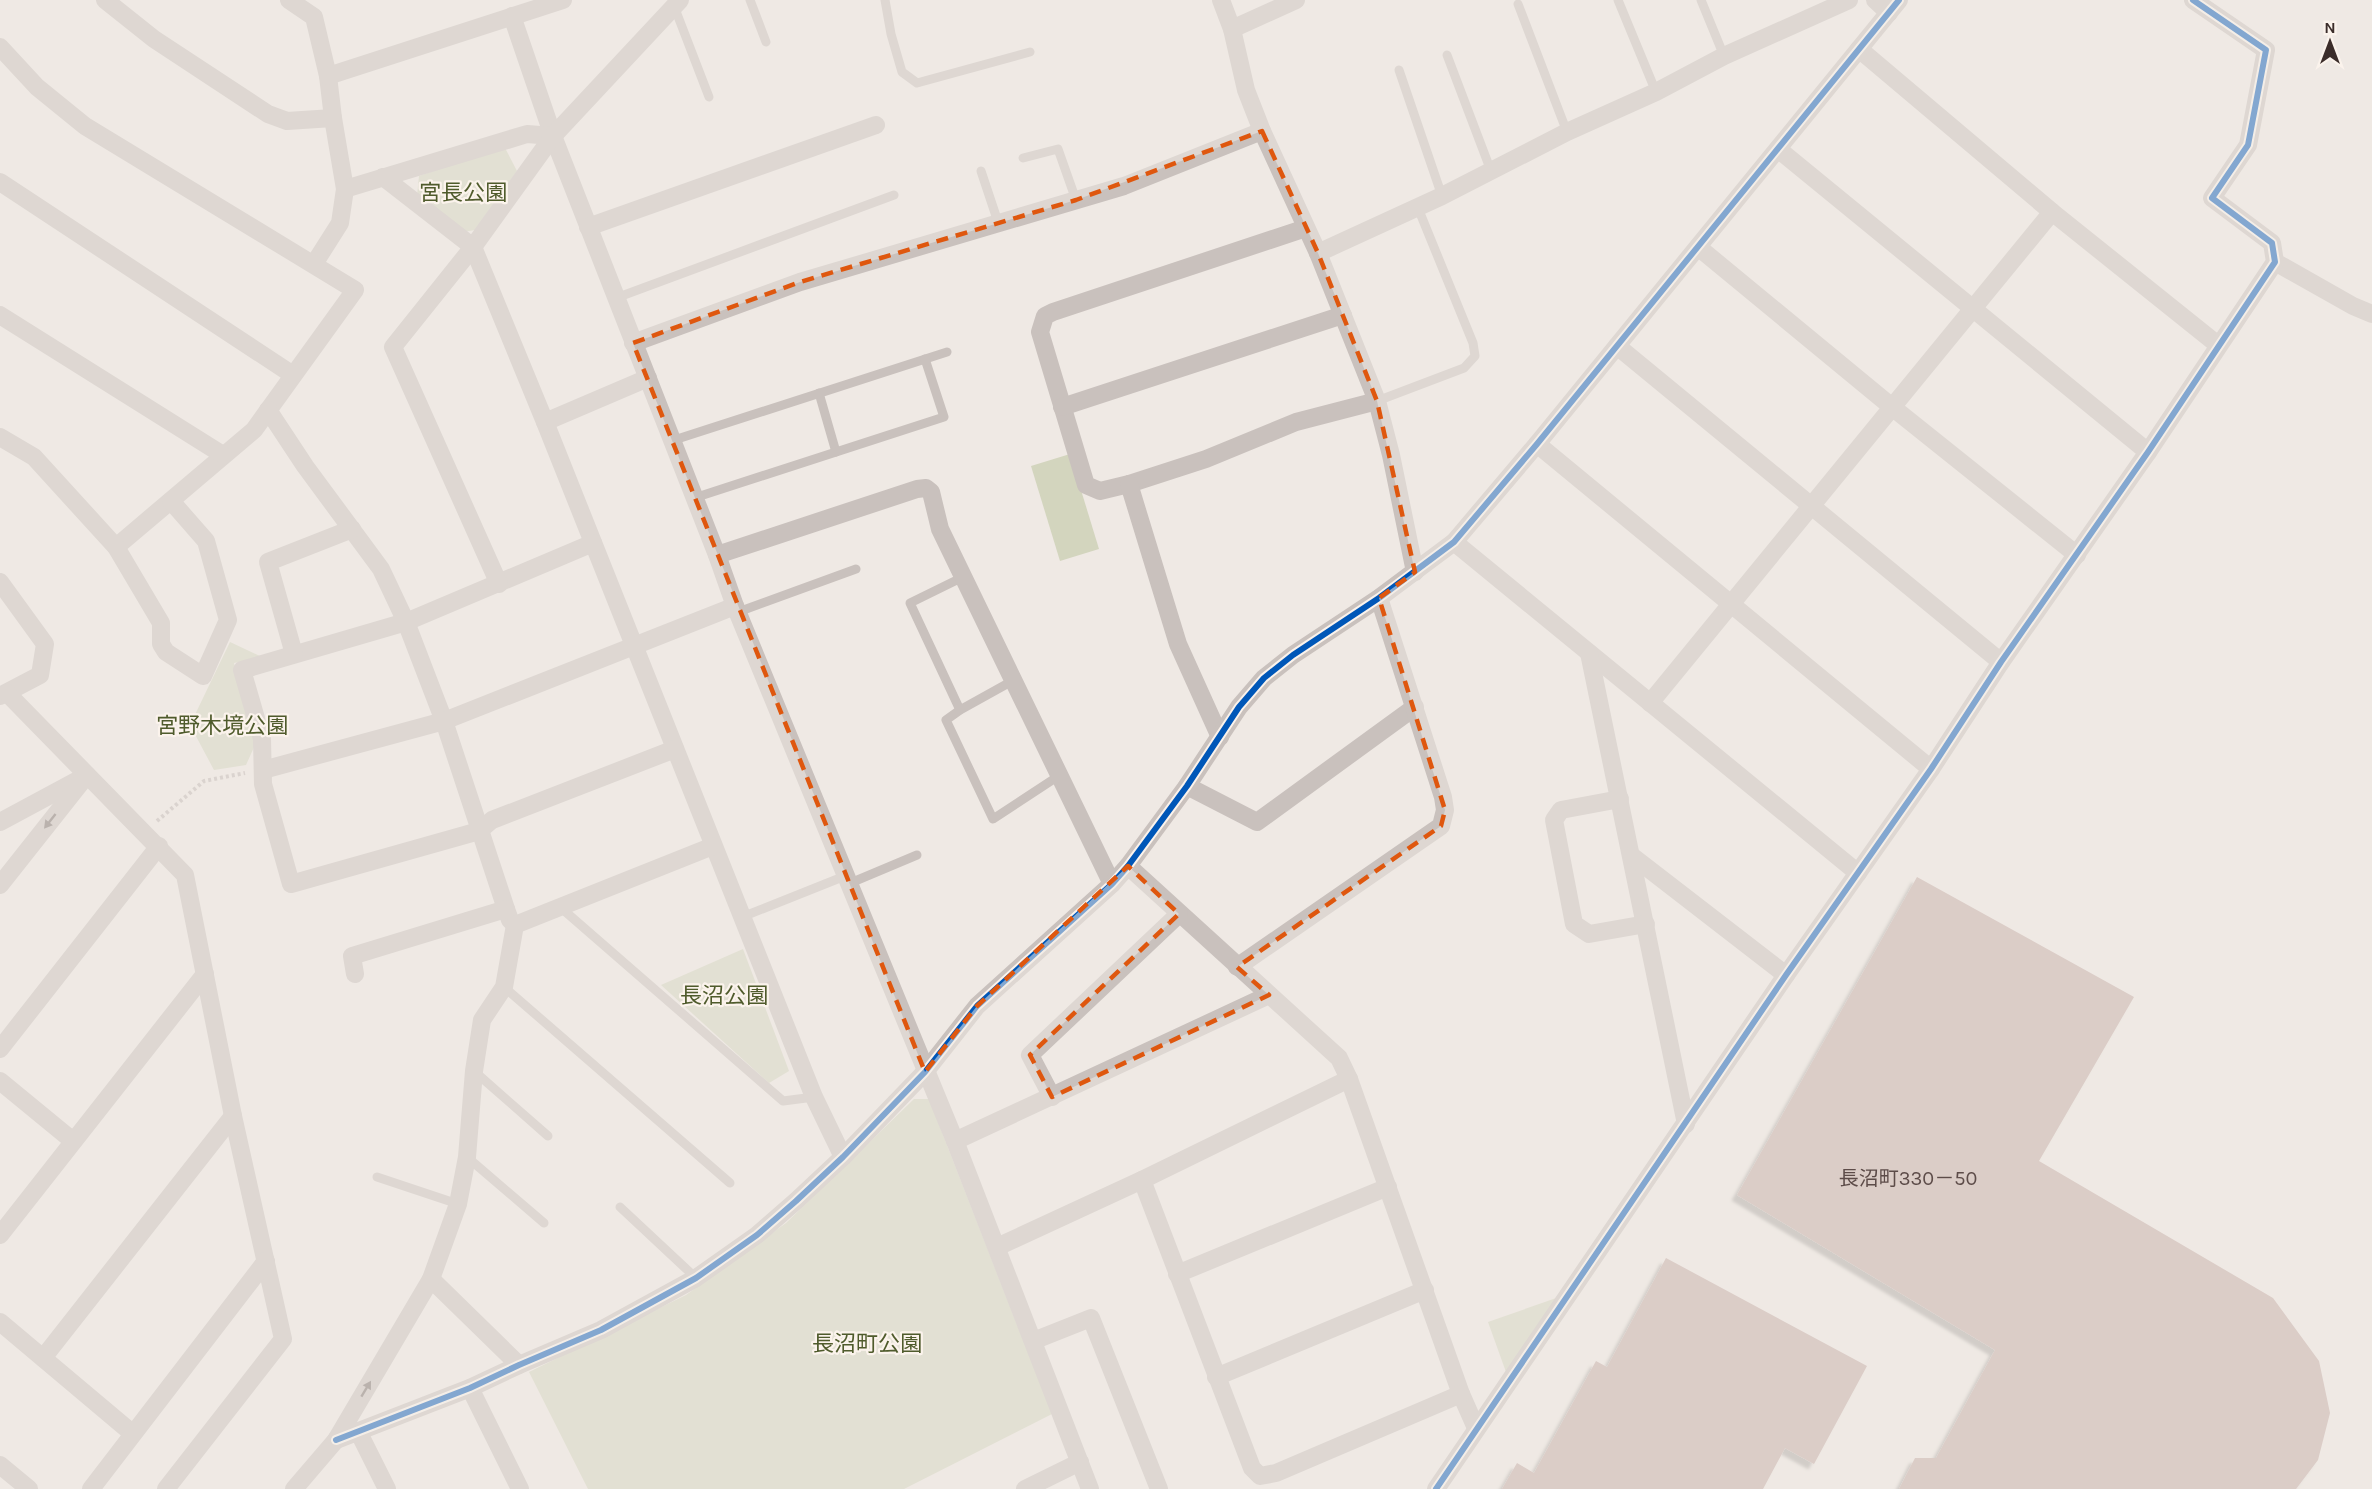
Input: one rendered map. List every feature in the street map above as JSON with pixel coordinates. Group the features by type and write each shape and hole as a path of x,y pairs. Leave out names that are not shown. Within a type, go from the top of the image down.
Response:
{"street":[{"path":"105,0 154,39 268,114 287,121 333,118"},
{"path":"288,0 314,17 328,76 345,189 340,223 314,264"},
{"path":"328,76 562,0"},
{"path":"1221,0 1232,29 1246,90 1262,131 1318,253 1377,401 1391,455 1415,572"},
{"path":"1232,29 1296,0"},
{"path":"1318,253 1418,208 1567,132 1656,92 1824,5 1849,0"},
{"path":"336,1440 470,1388 601,1330 696,1278 757,1235 843,1157 925,1072 977,1006 1112,884 1128,866 1187,786 1239,706 1263,678 1293,655 1379,598 1454,542 1537,444 1894,7 1875,0"},
{"path":"1436,1489 1786,975 1931,769 2001,662 2148,452 2275,262 2272,243 2212,198 2248,145 2266,50 2193,0"},
{"path":"499,584 393,346 473,247 553,136 677,3"},
{"path":"512,16 553,136 737,609 955,1141 1090,1489"},
{"path":"0,47 37,87 85,126 356,290 254,430 117,546"},
{"path":"1858,49 2052,212 2218,345"},
{"path":"588,227 876,125"},
{"path":"633,343 800,282 1124,186 1262,131"},
{"path":"345,189 527,134 553,136"},
{"path":"1778,149 2148,452"},
{"path":"383,177 473,247 814,1097 843,1157"},
{"path":"0,182 293,375"},
{"path":"1650,703 2052,212"},
{"path":"1306,228 1045,316 1040,332 1086,485 1100,491 1129,484 1206,459 1296,422 1377,401"},
{"path":"1698,247 1892,407 2077,555"},
{"path":"2275,262 2353,306 2372,314"},
{"path":"0,315 223,455"},
{"path":"1062,407 1343,315"},
{"path":"1617,346 2001,662"},
{"path":"545,422 648,378"},
{"path":"268,410 305,466 381,569 406,622 444,721 479,831 511,917 504,987 482,1020 474,1071 467,1157 458,1204 431,1279 336,1440 294,1489"},
{"path":"0,437 34,457 117,546 161,623 161,644 166,652 203,676 228,620 206,541 171,501"},
{"path":"1537,444 1931,769"},
{"path":"1129,484 1178,644 1220,737"},
{"path":"717,555 917,489 926,488 931,492 940,529 1112,884"},
{"path":"294,654 268,562 352,529"},
{"path":"1454,542 1858,873"},
{"path":"593,543 406,622 242,670 262,739 262,784 291,884 479,831 492,820 675,749"},
{"path":"0,582 45,645 40,675 3,694 185,874 234,1116 283,1340 166,1489"},
{"path":"1238,967 1441,826 1445,810 1443,797 1379,598"},
{"path":"263,770 444,721 634,645 737,609"},
{"path":"1589,653 1686,1124"},
{"path":"1187,786 1257,822 1414,707"},
{"path":"0,822 87,775"},
{"path":"0,885 87,775"},
{"path":"1620,799 1561,810 1554,820 1574,924 1589,934 1646,924"},
{"path":"0,1049 159,846"},
{"path":"355,974 352,956 560,906 713,846"},
{"path":"1632,856 1786,975"},
{"path":"1128,866 1179,915 1339,1058 1349,1078 1461,1394 1476,1428"},
{"path":"1052,1097 1030,1055 1179,915"},
{"path":"0,1235 205,974"},
{"path":"955,1141 1269,995"},
{"path":"997,1246 1142,1180 1349,1078"},
{"path":"0,1081 73,1141"},
{"path":"43,1358 234,1116"},
{"path":"1142,1180 1252,1468 1260,1476 1276,1473 1461,1394"},
{"path":"1177,1274 1388,1187"},
{"path":"91,1489 266,1261"},
{"path":"431,1279 519,1365"},
{"path":"1216,1377 1425,1290"},
{"path":"1033,1341 1091,1318 1159,1489"},
{"path":"0,1322 132,1433"},
{"path":"470,1388 520,1489"},
{"path":"358,1431 387,1489"},
{"path":"1025,1489 1080,1462"},
{"path":"0,1465 29,1489"}],"lane":[{"path":"750,0 766,42"},
{"path":"885,0 891,34 902,72 917,83 1030,52"},
{"path":"1618,0 1656,92"},
{"path":"1701,0 1724,56"},
{"path":"677,3 709,97"},
{"path":"1518,4 1567,132"},
{"path":"1447,55 1491,171"},
{"path":"1400,70 1442,196"},
{"path":"1023,158 1058,149 1076,200"},
{"path":"981,171 998,222"},
{"path":"616,298 894,195"},
{"path":"1377,401 1464,368 1475,356 1473,343 1418,208"},
{"path":"672,441 947,352"},
{"path":"694,498 944,417 925,359"},
{"path":"819,393 836,452"},
{"path":"737,609 856,569"},
{"path":"960,710 910,603 963,577"},
{"path":"1014,680 946,720 993,819 1060,776"},
{"path":"742,917 917,855"},
{"path":"560,906 783,1101 814,1097"},
{"path":"504,987 730,1183"},
{"path":"474,1071 548,1136"},
{"path":"467,1157 544,1223"},
{"path":"377,1177 458,1204"},
{"path":"620,1207 696,1278"}],"path":[{"path":"144,832 204,781 263,770"}],"highlighted area":[{"path":"1262,131 1318,253 1377,401 1415,572 1379,598 1445,810 1441,826 1237,967 1269,995 1052,1097 1030,1055 1179,914 1128,866 977,1006 925,1072 633,343 800,282 1076,200"}],"green space":[{"name":"宮長公園","path":"504,146 517,171 475,230 463,232 417,196 419,176"},
{"path":"1070,454 1099,549 1060,561 1031,466"},
{"name":"宮野木境公園","path":"230,642 262,657 234,663 255,745 246,765 214,770 190,725"},
{"name":"長沼公園","path":"743,949 789,1071 769,1083 661,985"},
{"name":"長沼町公園","path":"914,1099 929,1099 1052,1414 904,1489 588,1489 529,1372 686,1295 786,1223"},
{"path":"1562,1296 1506,1372 1488,1322"}],"building":[{"path":"1917,877 2134,997 2039,1161 2273,1298 2319,1361 2330,1413 2318,1460 2296,1489 1899,1489 1915,1458 1936,1458 1995,1350 1737,1195"},
{"path":"1666,1258 1867,1366 1814,1464 1785,1448 1763,1489 1502,1489 1517,1463 1534,1473 1596,1361 1607,1367"}],"cycle path":[{"path":"336,1440 470,1388 601,1330 696,1278 757,1235 796,1201 843,1157 925,1072 977,1006 1112,884 1187,786 1239,707 1264,678 1293,655 1379,598 1454,542 1537,444 1899,0"},
{"path":"1436,1489 1786,975 1931,769 2001,662 2148,452 2275,262 2272,243 2212,198 2248,145 2266,50 2193,0"}]}
